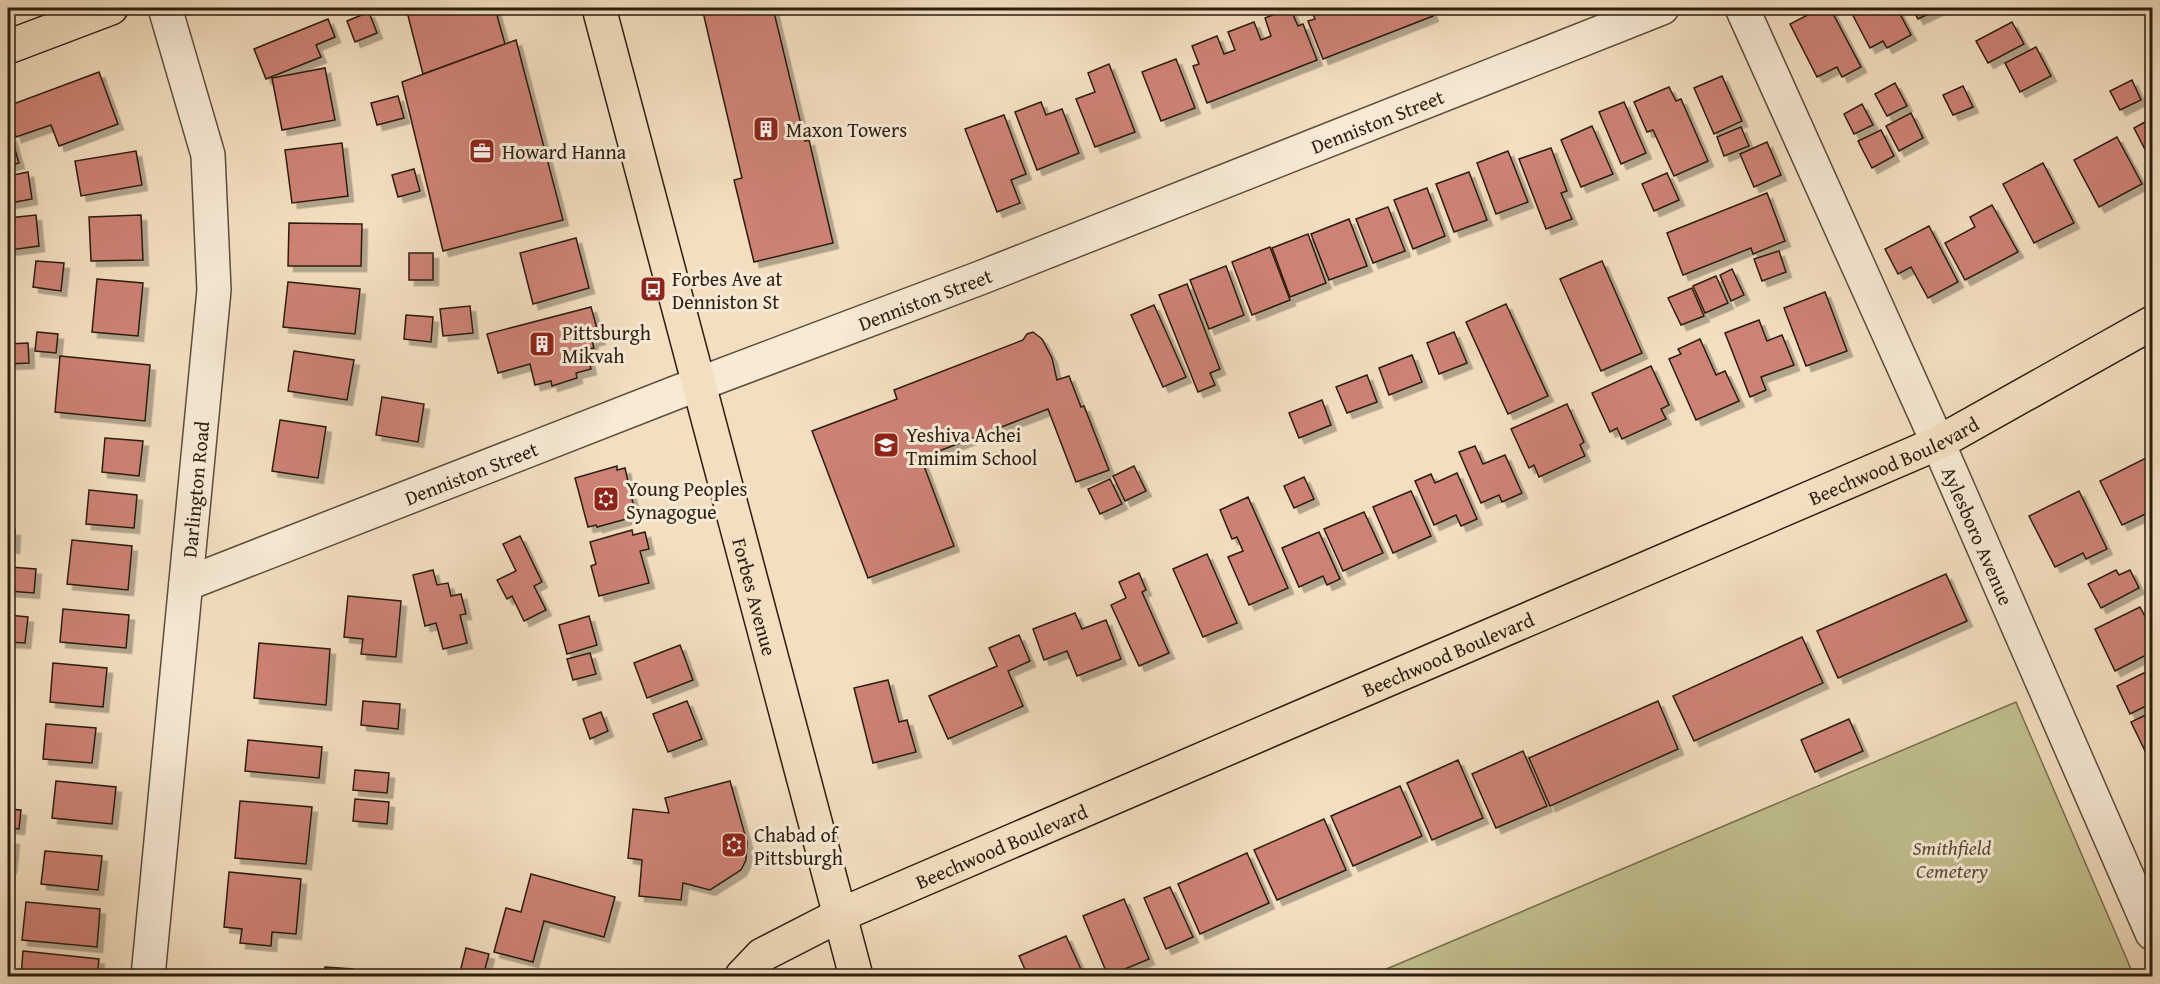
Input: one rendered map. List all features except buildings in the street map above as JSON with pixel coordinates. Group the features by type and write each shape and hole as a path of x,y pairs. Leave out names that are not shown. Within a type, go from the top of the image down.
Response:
{"main road":[{"path":"8,47 111,8"},
{"name":"Forbes Avenue","path":"599,8 856,976"},
{"name":"Beechwood Boulevard","path":"742,976 762,955 840,915 1938,443 2152,323"}],"street":[{"name":"Darlington Road","path":"148,976 214,290 208,155 165,8"},
{"name":"Denniston Street","path":"186,584 699,384 980,279 1662,8"},
{"name":"Aylesboro Avenue","path":"1742,8 1938,443 2152,933"}],"green space":[{"name":"Smithfield Cemetery","path":"2016,702 2134,976 1370,976"}],"place":[{"name":"Maxon Towers","path":"766,129"},
{"name":"Howard Hanna","path":"482,151"},
{"name":"Forbes Ave at Denniston St","path":"653,289"},
{"name":"Pittsburgh Mikvah","path":"542,344"},
{"name":"Yeshiva Achei Tmimim School","path":"886,445"},
{"name":"Young Peoples Synagogue","path":"606,499"},
{"name":"Chabad of Pittsburgh","path":"734,845"}]}
